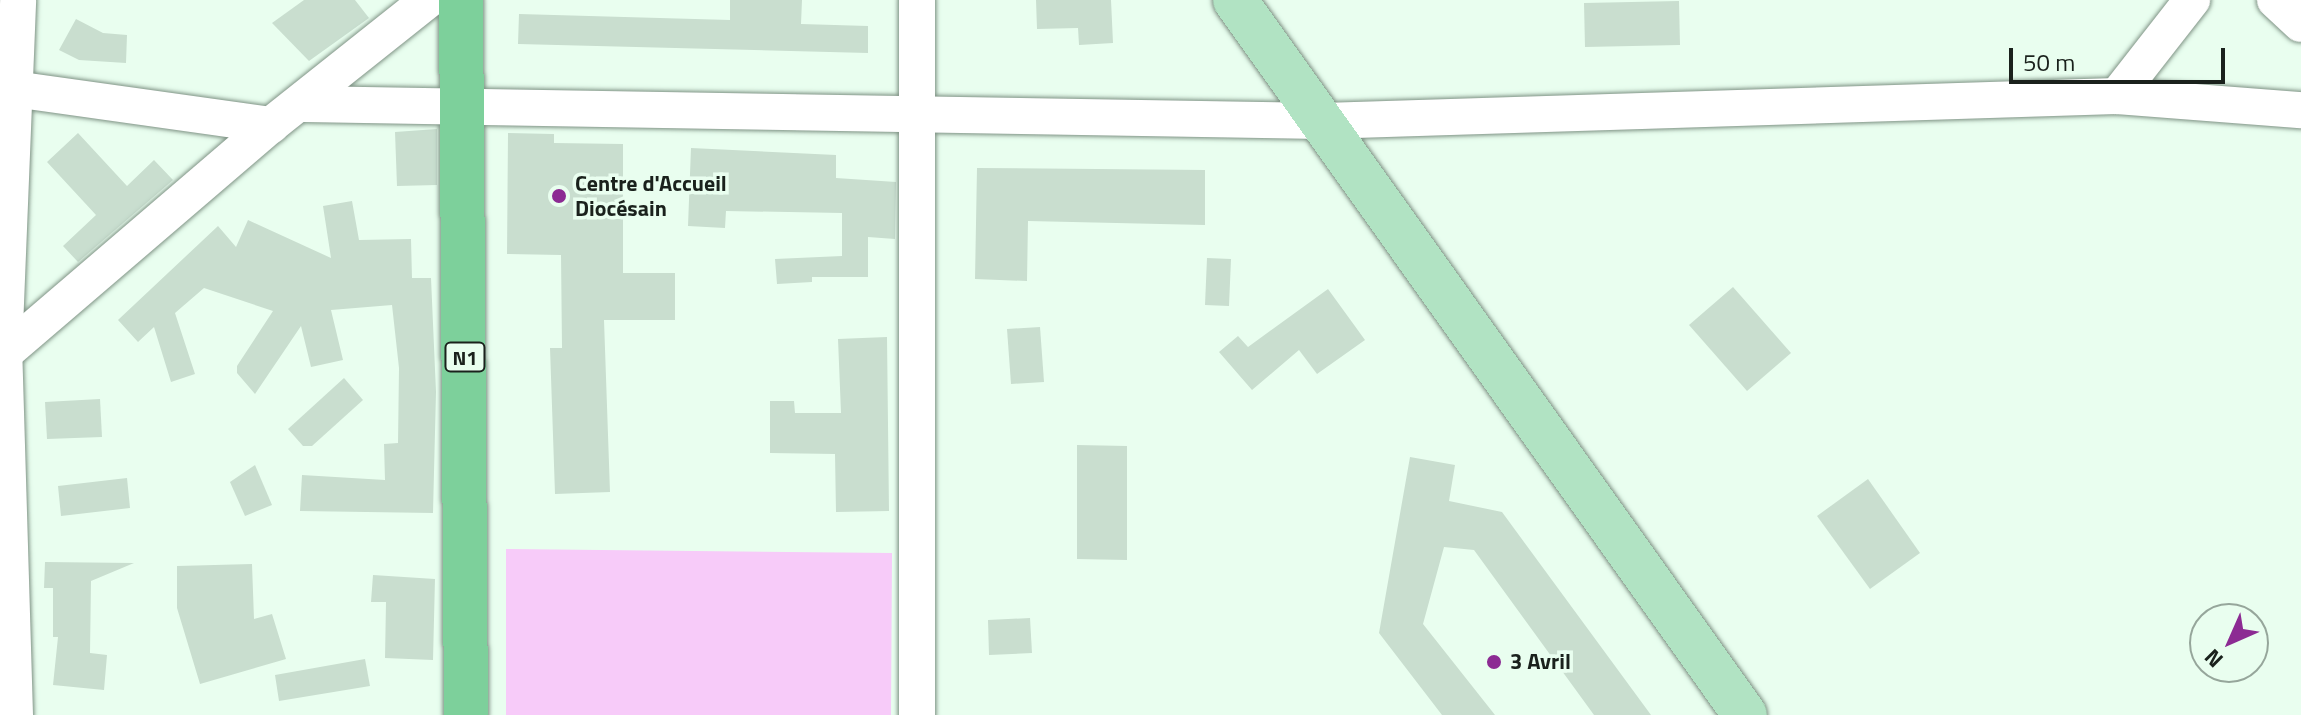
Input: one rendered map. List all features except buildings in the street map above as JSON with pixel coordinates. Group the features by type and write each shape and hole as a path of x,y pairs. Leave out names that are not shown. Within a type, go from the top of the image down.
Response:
{"highway":[{"name":"N1","path":"461,0 465,106 466,715"}],"main road":[{"path":"1235,0 1745,715"}],"street":[{"path":"15,715 2,355 9,86 18,0"},
{"path":"2,355 271,125 304,104 428,0"},
{"path":"917,0 917,715"},
{"path":"2117,96 2192,0"},
{"path":"2275,0 2301,24"},
{"path":"9,86 271,125"},
{"path":"304,104 919,117 1323,121 2117,96 2301,110"}],"shaded area":[{"path":"506,549 892,553 891,715 506,715"}],"place":[{"name":"Centre d'Accueil Diocésain","path":"559,196"},
{"name":"3 Avril","path":"1494,662"}]}
